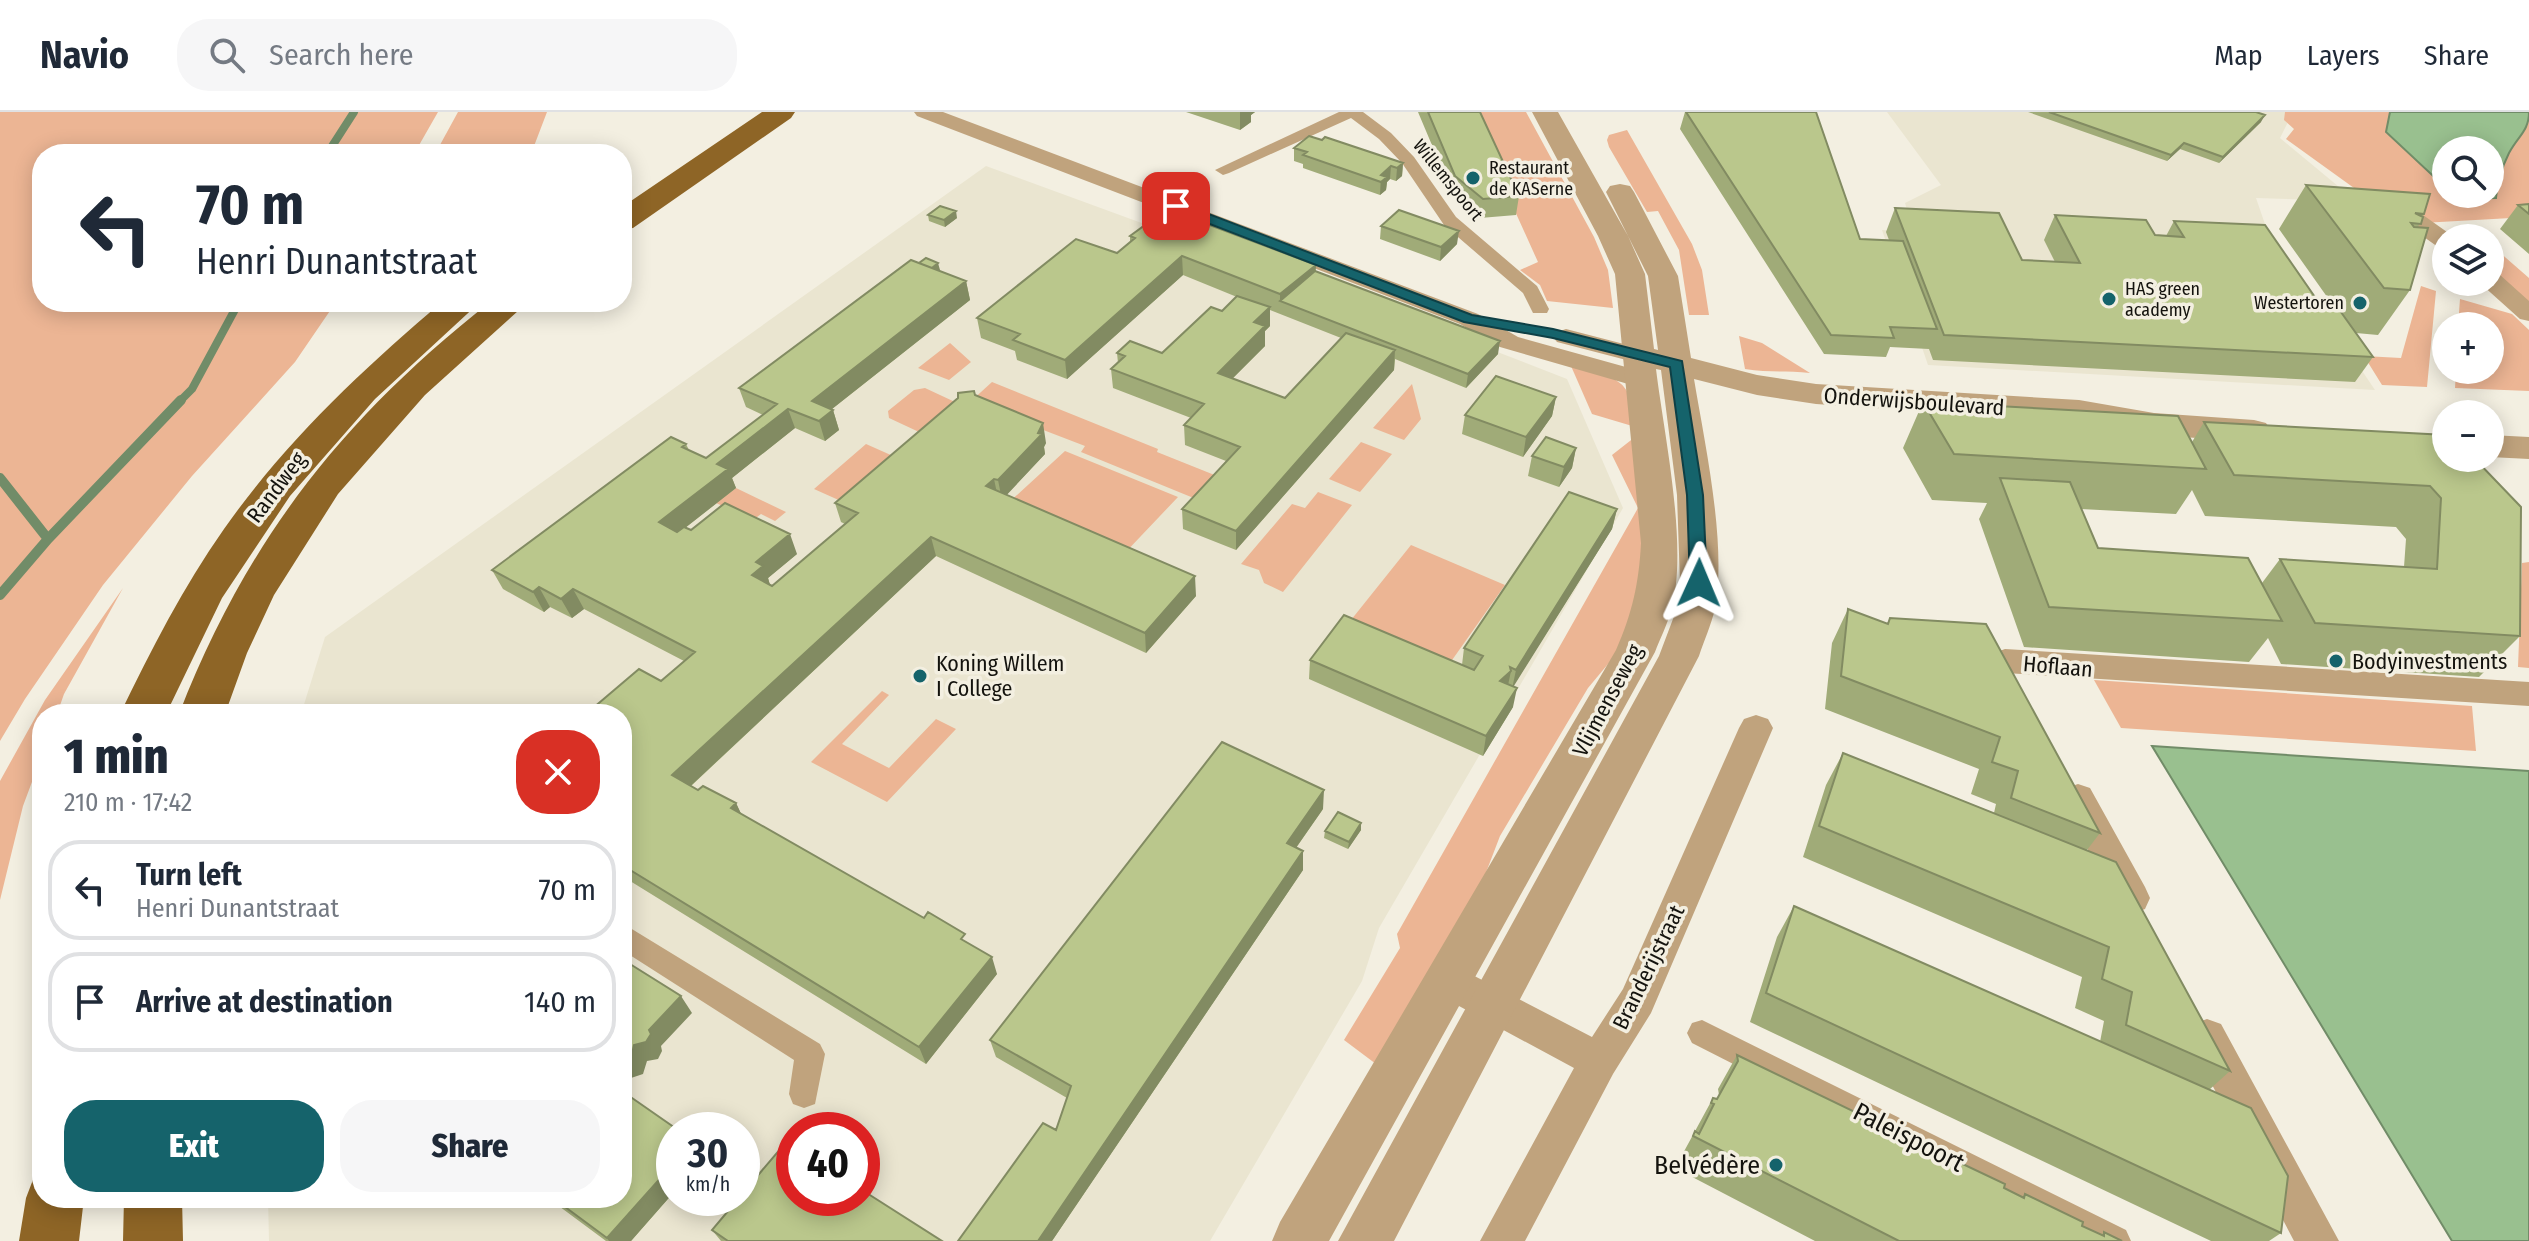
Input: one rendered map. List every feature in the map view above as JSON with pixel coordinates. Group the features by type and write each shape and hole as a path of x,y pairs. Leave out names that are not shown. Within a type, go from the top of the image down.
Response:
{"main road":[{"path":"632,184 735,112"},
{"path":"632,214 781,112"},
{"name":"Randweg","path":"147,704 164,663 193,609 224,557 266,499 313,440 342,410 451,312"},
{"name":"Randweg","path":"206,704 231,640 257,591 321,487 413,386 462,339 498,312"},
{"path":"49,1241 54,1208"},
{"path":"153,1208 153,1241"}],"street":[{"path":"924,112 1469,319 1509,342 1640,368"},
{"name":"Willemspoort","path":"1223,170 1352,112 1385,136 1408,160 1450,221 1531,290 1540,309"},
{"name":"Vlijmenseweg","path":"1299,1241 1446,980 1603,712 1635,652 1652,611 1658,577 1659,543 1630,274 1613,236 1545,112"},
{"name":"Vlijmenseweg","path":"1365,1241 1688,635 1699,583 1699,545 1679,377 1663,276 1606,166"},
{"path":"2415,220 2432,232"},
{"path":"2504,292 2529,314"},
{"name":"Onderwijsboulevard","path":"1640,368 1679,377 1768,408 1857,420 2040,430 2110,430 2154,424 2293,433"},
{"path":"2504,447 2529,448"},
{"name":"Hoflaan","path":"2027,703 2005,661 2529,694"},
{"name":"Branderijstraat","path":"1502,1241 1599,1061 1637,1001 1756,728"},
{"path":"2064,772 2146,923"},
{"path":"632,941 810,1054 804,1094"},
{"path":"1446,980 1599,1061"},
{"path":"2190,1006 2317,1241"},
{"name":"Paleispoort","path":"1702,1033 2115,1241"}],"shaded area":[{"path":"0,112 438,112 420,144 32,144 32,312 329,312 295,362 192,476 103,585 0,741"},
{"path":"458,112 547,112 535,144 440,144"},
{"path":"1470,112 1526,112 1594,237 1608,270 1613,308 1547,301 1540,285 1520,270 1538,262"},
{"name":"HAS green academy","path":"1887,112 2293,112 2280,138 2356,201 2256,198 2267,230 2375,390 1928,365 1882,230 1914,232 1905,203 1941,185"},
{"path":"2285,112 2529,112 2529,217 2404,224 2286,139 2294,129 2284,120"},
{"path":"2390,112 2529,112 2525,129 2504,164 2504,136 2432,136 2432,175 2386,132"},
{"path":"1627,130 1692,244 1702,270 1709,315 1689,315 1679,250 1658,211 1647,212 1609,147 1609,135"},
{"name":"Koning Willem I College","path":"986,166 1158,229 1167,224 1567,379 1623,508 1379,928 1362,981 1210,1241 269,1241 268,1208 632,1208 632,704 304,704 325,637"},
{"path":"2504,256 2529,278 2529,302 2504,280"},
{"path":"2421,286 2432,290 2432,296 2436,296 2427,387 2382,385 2364,356 2401,358"},
{"path":"2460,299 2512,314 2529,330 2529,391 2455,388 2455,384 2504,384 2504,312 2459,312"},
{"path":"1739,336 1762,343 1810,373 1745,369"},
{"path":"950,343 971,362 949,380 918,368"},
{"path":"1571,366 1619,382 1630,397 1639,428 1592,414"},
{"path":"992,382 1217,476 1196,499 1081,452 1085,446 970,402"},
{"path":"1412,384 1421,419 1404,440 1373,428"},
{"path":"925,388 955,402 919,432 889,418 888,411 914,390"},
{"path":"1635,437 1648,543 1628,640 1588,688 1500,836 1462,935 1384,1070 1344,1040 1400,948 1397,934 1638,508 1612,455"},
{"path":"1361,442 1392,454 1360,492 1329,479"},
{"path":"866,444 902,460 852,506 814,489"},
{"path":"1065,451 1178,497 1122,556 1005,506"},
{"path":"736,488 786,512 775,521 761,514 753,520 716,503"},
{"path":"1318,492 1352,505 1283,592 1264,583 1259,570 1241,564 1292,504 1305,508"},
{"path":"1411,545 1505,585 1450,663 1351,620"},
{"path":"2529,562 2529,668 2518,667 2522,563"},
{"path":"123,588 60,704 43,704"},
{"path":"2094,680 2472,706 2476,751 2121,728"},
{"path":"882,691 889,695 842,744 889,768 936,719 956,729 887,802 811,762"},
{"path":"32,723 32,782 0,900 0,781"},
{"path":"2152,746 2529,771 2529,1241 2452,1241"}],"building":[{"name":"Restaurant de KASerne","path":"1428,112 1480,112 1519,196 1483,199 1455,176"},
{"path":"1686,112 1816,112 1860,239 1903,241 1937,329 1890,327 1894,338 1831,335"},
{"path":"2049,112 2256,112 2265,115 2223,157 2184,143 2171,155"},
{"path":"1309,136 1322,140 1325,137 1403,163 1397,168 1391,166 1381,175 1387,177 1381,182 1303,155 1307,152 1294,148"},
{"path":"2306,185 2430,194 2424,214 2415,213 2423,217 2421,224 2411,223 2414,227 2428,228 2410,290 2384,288"},
{"path":"2529,204 2529,214 2518,205"},
{"path":"940,206 956,211 944,220 928,215"},
{"path":"1895,208 1999,213 2022,260 2080,263 2055,215 2146,220 2155,235 2184,237 2174,221 2265,225 2317,300 2333,301 2373,357 1944,335"},
{"path":"1167,209 1316,265 1280,294 1182,256 1065,360 1013,340 1020,334 977,318 1076,239 1117,253 1135,238 1130,236"},
{"path":"1399,210 1459,231 1441,247 1381,226"},
{"path":"926,258 938,263 932,268 919,263"},
{"path":"911,260 966,281 812,401 833,410 819,421 788,409 717,464 728,469 659,522 677,532 684,527 691,530 725,503 790,534 756,562 763,566 752,575 772,586 858,513 835,503 958,398 958,393 974,391 975,395 1043,423 1038,433 1042,434 998,480 994,479 986,486 1195,576 1145,633 931,537 672,775 698,790 703,786 736,803 731,808 924,918 928,912 965,934 961,939 992,957 919,1047 632,871 632,704 598,704 639,669 661,681 695,652 573,589 561,599 539,587 533,592 492,570 671,437 686,444 682,447 706,458 777,404 739,388"},
{"path":"1315,271 1500,341 1468,374 1280,301"},
{"path":"1237,296 1270,307 1254,322 1265,326 1218,373 1285,398 1346,333 1395,350 1236,531 1182,509 1240,447 1184,425 1204,404 1111,369 1125,356 1117,353 1130,341 1162,353 1211,307 1222,311"},
{"path":"1496,376 1556,397 1526,437 1465,415"},
{"path":"1923,402 2178,416 2206,469 1954,454"},
{"path":"2204,422 2432,434 2432,472 2487,472 2521,507 2520,636 2315,623 2280,559 2437,569 2441,498 2430,486 2234,475"},
{"path":"1546,437 1576,448 1564,467 1532,456"},
{"path":"2000,478 2070,482 2098,548 2248,558 2282,621 2049,607"},
{"path":"1569,492 1617,509 1516,670 1510,667 1511,671 1500,681 1517,688 1486,736 1310,660 1344,615 1474,670 1483,656 1464,648"},
{"path":"1848,609 1888,624 1890,618 1986,624 2100,833 2011,798 2018,771 1992,762 2000,737 1841,676"},
{"path":"1222,742 1324,790 1287,843 1303,851 1038,1241 958,1241 1043,1123 1056,1130 1071,1086 990,1040"},
{"path":"1843,753 2116,862 2230,1071 2126,1025 2132,992 2102,979 2109,947 1819,826"},
{"path":"1338,812 1361,823 1349,842 1325,831"},
{"path":"1794,906 2251,1108 2288,1176 2281,1233 1766,993"},
{"path":"632,965 681,996 649,1030 651,1034 646,1042 634,1045 632,1054"},
{"path":"1737,1055 1855,1112 1854,1116 1873,1125 1874,1121 1929,1148 1928,1151 1947,1161 1948,1157 2005,1184 2004,1188 2024,1198 2025,1194 2083,1222 2082,1226 2122,1241 1899,1241 1693,1136 1695,1131 1699,1134 1714,1104 1711,1103 1713,1098 1717,1099 1738,1061"},
{"path":"632,1098 656,1115 656,1183 607,1238 566,1208 632,1208"},
{"path":"776,1154 776,1216 880,1216 880,1201 942,1241 728,1241 712,1230 724,1216 760,1216 760,1173"}],"waterway":[{"path":"333,144 354,112"},
{"path":"181,400 192,389 234,312"},
{"path":"48,539 181,400"},
{"path":"0,478 48,539"},
{"path":"0,595 48,539"}],"place":[{"name":"Restaurant de KASerne","path":"1473,178"},
{"name":"HAS green academy","path":"2109,299"},
{"name":"Westertoren","path":"2360,303"},
{"name":"Bodyinvestments","path":"2336,661"},
{"name":"Koning Willem I College","path":"920,676"},
{"name":"Belvédère","path":"1776,1165"}],"route":[{"path":"1176,206 1469,319 1553,333 1677,364 1695,495 1699,583"}]}
